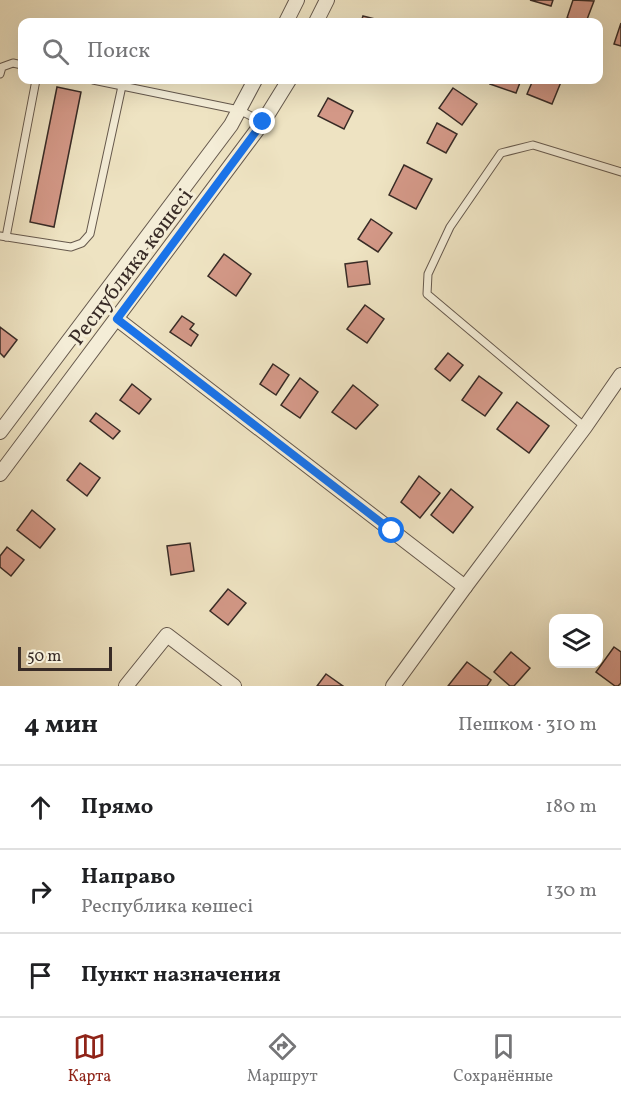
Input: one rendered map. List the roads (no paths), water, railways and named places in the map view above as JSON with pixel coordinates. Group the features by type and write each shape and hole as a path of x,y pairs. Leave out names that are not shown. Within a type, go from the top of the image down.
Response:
{"street":[{"path":"288,18 297,0"},
{"path":"318,18 327,0"},
{"path":"0,432 231,125 253,84"},
{"name":"Республика көшесі","path":"0,474 263,122 287,84"},
{"path":"117,319 465,587"},
{"path":"393,686 621,375"},
{"path":"126,686 167,635 234,686"}],"lane":[{"path":"0,74 2,68 13,63 18,64"},
{"path":"35,84 3,236 71,247 82,243 90,234 122,86"},
{"path":"112,84 239,110 263,122"},
{"path":"585,427 427,294 428,274 450,226 501,153 533,145 621,172"}]}
